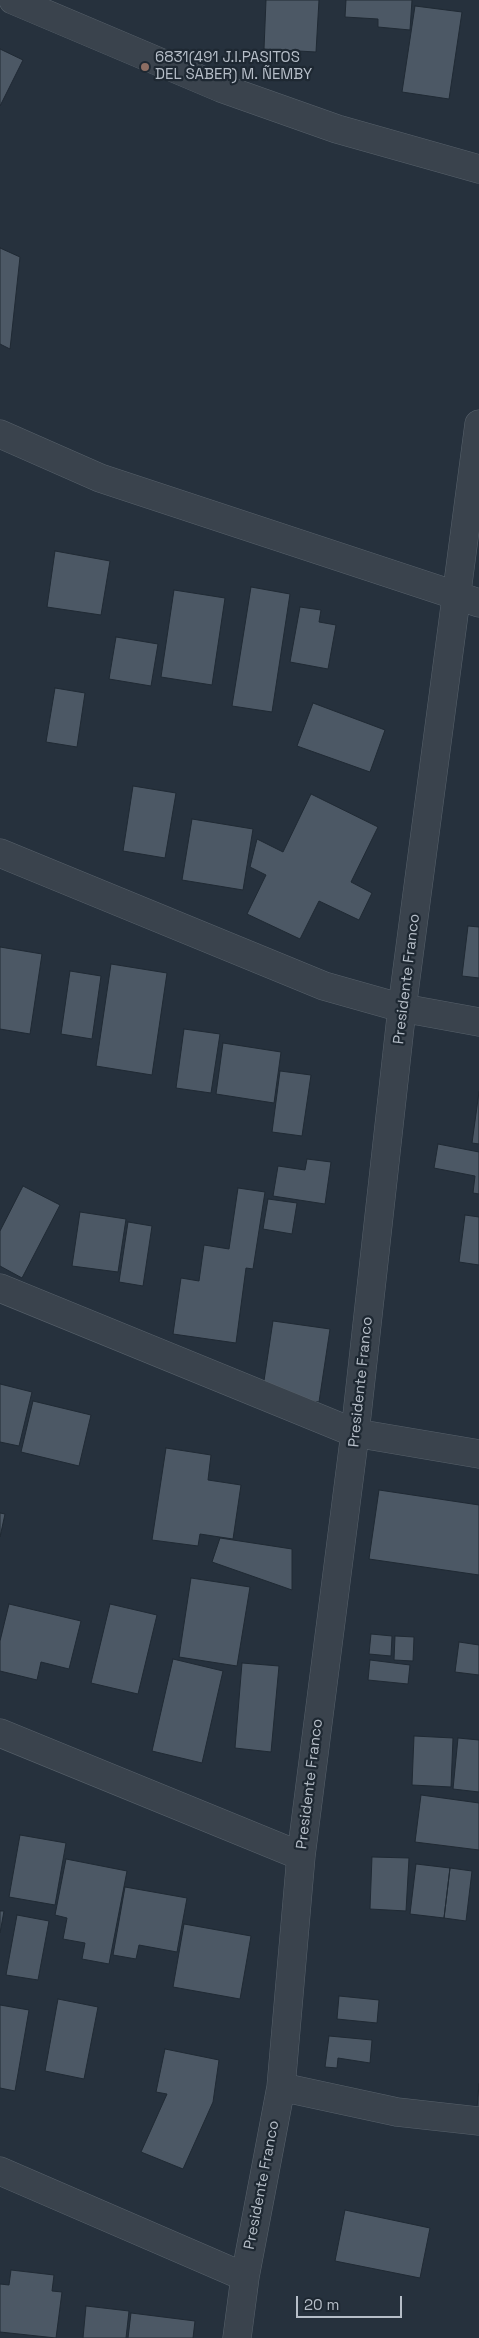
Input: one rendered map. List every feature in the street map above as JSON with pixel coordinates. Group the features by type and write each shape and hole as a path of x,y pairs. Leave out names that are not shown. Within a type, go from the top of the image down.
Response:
{"street":[{"path":"13,0 221,88 337,129 479,170"},
{"name":"Presidente Franco","path":"237,2338 245,2278 281,2087 301,1856 355,1433 402,1008 468,600 479,424"},
{"path":"0,434 100,478 468,600"},
{"path":"0,853 324,986 402,1008 479,1022"},
{"path":"0,1288 355,1433 479,1454"},
{"path":"0,1733 301,1856"},
{"path":"281,2087 397,2112 479,2121"},
{"path":"0,2171 245,2278"}],"building":[{"path":"266,0 319,0 316,52 264,49"},
{"path":"346,0 412,0 410,30 378,27 378,19 345,17"},
{"path":"415,6 462,12 449,99 402,92"},
{"path":"0,49 23,60 0,106"},
{"path":"0,248 20,257 10,349 0,344"},
{"path":"55,551 110,561 101,615 47,607"},
{"path":"251,587 290,594 272,712 232,706"},
{"path":"174,590 225,598 212,685 161,677"},
{"path":"300,607 321,610 319,622 336,625 328,669 290,662"},
{"path":"116,637 158,644 151,686 109,679"},
{"path":"55,688 85,693 77,747 46,742"},
{"path":"313,703 385,730 370,772 297,746"},
{"path":"133,786 176,793 165,858 123,851"},
{"path":"311,794 378,827 351,882 372,893 359,920 319,901 300,939 247,914 266,875 250,867 257,839 283,852"},
{"path":"192,819 253,829 243,890 182,880"},
{"path":"468,926 479,927 479,978 462,976"},
{"path":"0,947 42,954 30,1034 0,1029"},
{"path":"111,964 167,973 152,1075 96,1066"},
{"path":"70,971 101,976 92,1039 61,1034"},
{"path":"184,1029 220,1034 211,1093 176,1088"},
{"path":"223,1043 281,1052 274,1103 216,1094"},
{"path":"280,1071 311,1075 302,1136 272,1132"},
{"path":"479,1092 479,1144 472,1143"},
{"path":"438,1144 479,1152 479,1194 473,1193 475,1176 434,1168"},
{"path":"307,1159 331,1162 325,1204 273,1196 278,1166 305,1170"},
{"path":"23,1186 60,1205 22,1278 0,1266 0,1231"},
{"path":"238,1188 265,1192 253,1269 246,1268 236,1343 173,1334 181,1278 199,1281 204,1245 229,1249"},
{"path":"268,1199 297,1203 292,1234 263,1229"},
{"path":"80,1212 126,1219 118,1272 72,1266"},
{"path":"465,1215 479,1217 479,1265 459,1262"},
{"path":"128,1222 152,1226 143,1286 119,1282"},
{"path":"273,1321 330,1329 319,1402 262,1394"},
{"path":"0,1384 32,1392 19,1446 0,1442"},
{"path":"33,1401 91,1415 79,1466 21,1452"},
{"path":"166,1448 211,1455 208,1480 241,1485 233,1539 200,1534 198,1546 152,1540"},
{"path":"379,1490 479,1505 479,1575 369,1559"},
{"path":"0,1513 5,1514 0,1537"},
{"path":"220,1538 292,1549 292,1590 212,1562"},
{"path":"191,1578 250,1587 237,1666 179,1657"},
{"path":"9,1604 81,1621 69,1669 41,1662 37,1680 0,1671 0,1641"},
{"path":"110,1604 157,1615 138,1694 91,1683"},
{"path":"371,1634 392,1636 391,1656 369,1654"},
{"path":"395,1636 414,1637 413,1661 394,1660"},
{"path":"459,1642 479,1645 479,1675 455,1672"},
{"path":"173,1659 223,1671 202,1763 152,1751"},
{"path":"370,1660 410,1665 408,1684 368,1680"},
{"path":"242,1663 279,1666 271,1752 235,1748"},
{"path":"414,1736 453,1738 451,1787 412,1785"},
{"path":"458,1738 479,1740 479,1792 453,1789"},
{"path":"421,1795 479,1803 479,1850 415,1842"},
{"path":"20,1835 66,1843 55,1905 9,1897"},
{"path":"372,1857 409,1858 406,1911 370,1909"},
{"path":"66,1859 127,1871 109,1964 82,1959 85,1943 63,1939 67,1918 55,1915"},
{"path":"416,1864 450,1868 444,1918 410,1914"},
{"path":"450,1868 472,1871 466,1921 444,1918"},
{"path":"125,1887 187,1898 177,1952 139,1945 136,1959 113,1955"},
{"path":"0,1911 4,1911 0,1933"},
{"path":"17,1915 49,1921 38,1980 6,1975"},
{"path":"184,1924 251,1936 240,1999 173,1987"},
{"path":"339,1996 379,2000 377,2023 337,2019"},
{"path":"58,1999 98,2007 84,2079 45,2071"},
{"path":"0,2005 29,2010 15,2091 0,2088"},
{"path":"329,2036 372,2040 370,2063 338,2058 337,2068 325,2067"},
{"path":"165,2049 219,2060 213,2102 183,2169 141,2152 167,2094 156,2092"},
{"path":"479,2084 479,2121 476,2121"},
{"path":"345,2210 430,2228 420,2278 335,2261"},
{"path":"11,2270 54,2275 52,2291 62,2292 56,2338 0,2332 0,2284 9,2285"},
{"path":"86,2306 129,2311 126,2338 83,2338"},
{"path":"131,2313 195,2321 193,2338 128,2338"}],"place":[{"name":"6831(491 J.I.PASITOS DEL SABER) M. ÑEMBY","path":"145,67"}]}
